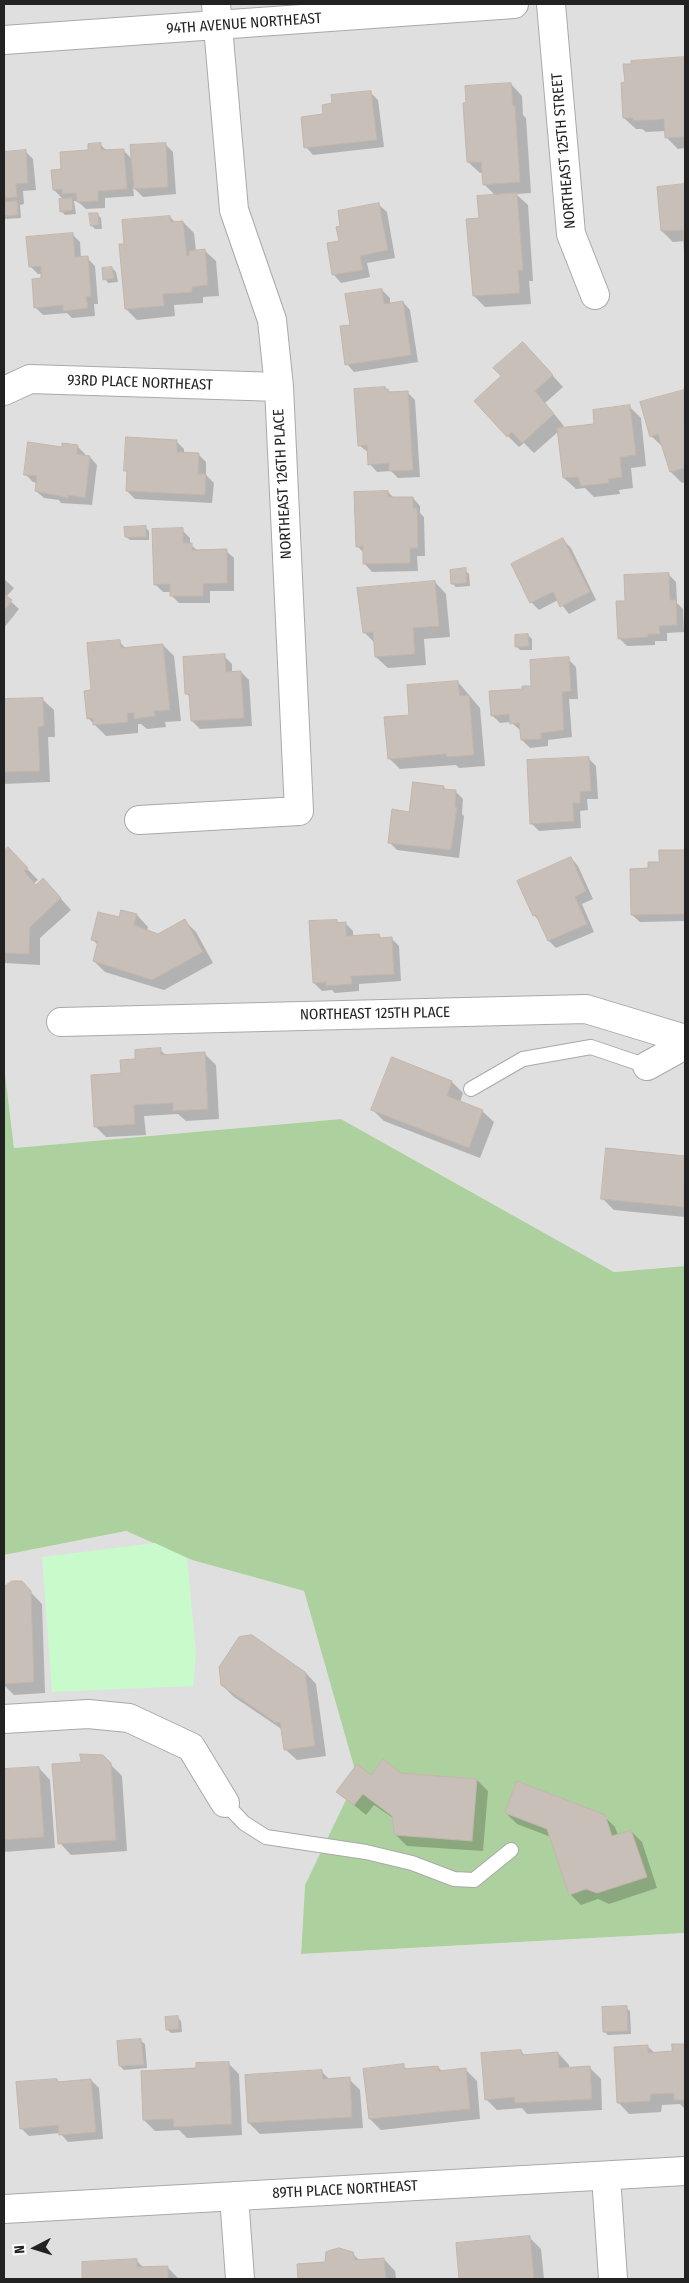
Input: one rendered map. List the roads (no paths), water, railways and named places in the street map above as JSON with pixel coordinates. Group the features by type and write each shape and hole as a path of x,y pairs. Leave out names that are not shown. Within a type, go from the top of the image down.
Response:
{"street":[{"name":"94TH AVENUE NORTHEAST","path":"4,40 217,15 514,4"},
{"name":"NORTHEAST 125TH STREET","path":"551,4 571,234 595,295"},
{"name":"NORTHEAST 126TH PLACE","path":"139,820 299,811 279,387 272,320 234,210 217,15"},
{"name":"93RD PLACE NORTHEAST","path":"4,391 30,379 279,387"},
{"name":"NORTHEAST 125TH PLACE","path":"60,1022 586,1009 685,1039"},
{"path":"647,1066 685,1045"},
{"path":"4,1719 88,1714 129,1718 191,1747 225,1803"},
{"name":"89TH PLACE NORTHEAST","path":"4,2209 685,2171"},
{"path":"606,2176 613,2279"},
{"path":"234,2196 240,2279"}],"lane":[{"path":"471,1090 523,1059 591,1047 647,1066"},
{"path":"225,1803 244,1823 266,1837 366,1852 412,1863 454,1879 474,1880 511,1850"}]}
